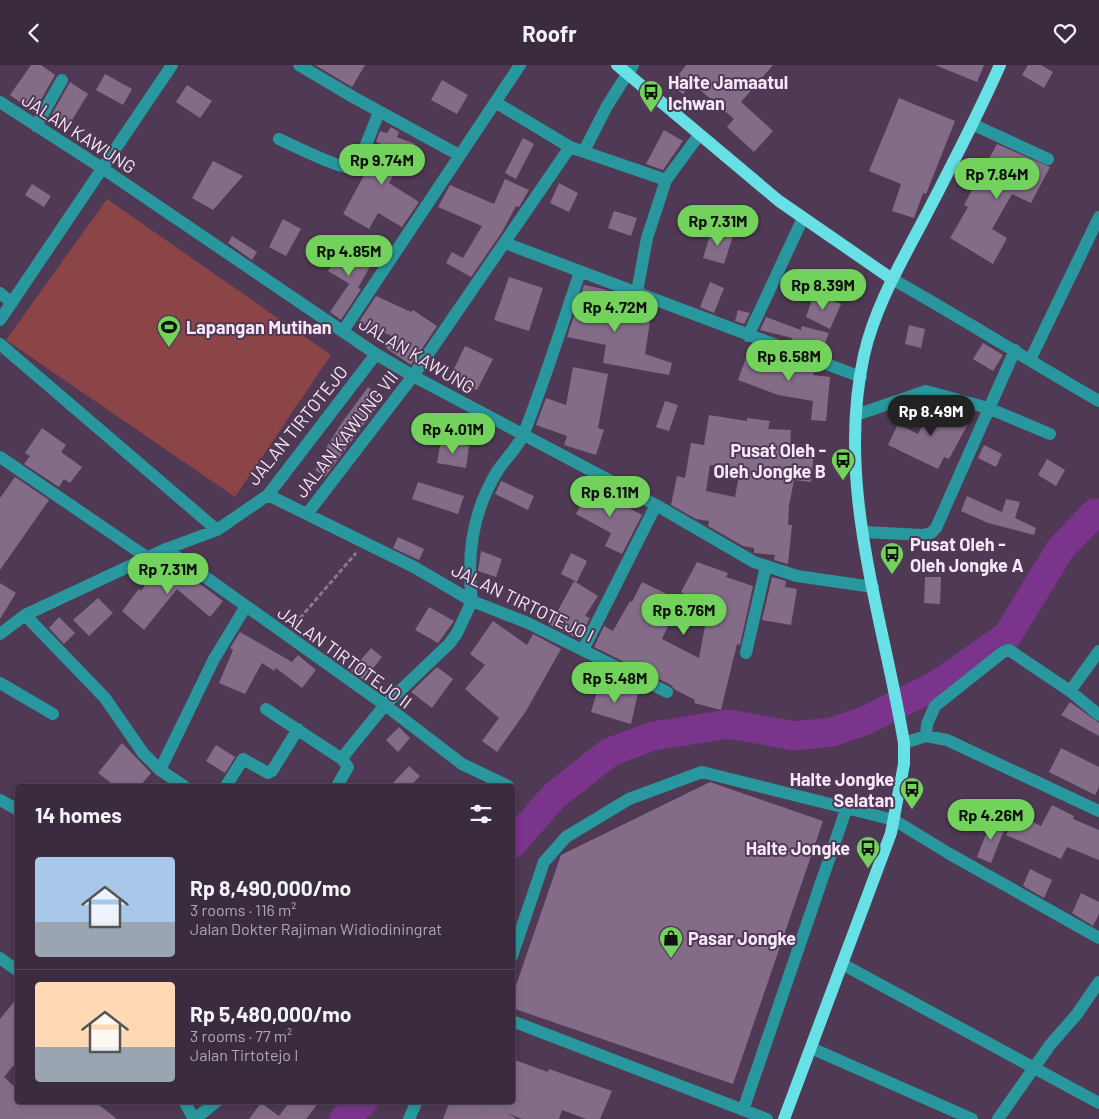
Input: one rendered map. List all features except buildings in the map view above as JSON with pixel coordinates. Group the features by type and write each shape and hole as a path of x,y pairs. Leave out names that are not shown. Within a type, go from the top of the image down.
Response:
{"main road":[{"path":"617,65 630,69 700,135 803,218 892,279"},
{"path":"784,1119 894,820 904,764 902,727 873,587 856,477 856,415 861,377 869,338 892,279 974,125 1000,65"}],"street":[{"path":"0,320 172,65"},
{"path":"299,65 379,112 459,155"},
{"path":"343,331 520,65"},
{"path":"584,151 607,106 630,69"},
{"path":"36,126 62,79"},
{"name":"JALAN KAWUNG","path":"0,102 102,168 376,354 413,376 656,505 754,562 797,575 873,587"},
{"path":"495,102 570,147 666,180"},
{"path":"278,139 342,166 354,168 364,150 379,112"},
{"path":"974,125 1048,159"},
{"path":"636,293 648,238 666,180 700,135"},
{"name":"JALAN KAWUNG VII","path":"307,515 413,376 570,147"},
{"path":"1030,360 1099,217"},
{"path":"748,336 803,218"},
{"path":"505,243 861,377"},
{"path":"342,759 385,705 450,643 457,633 472,601 470,582 471,539 477,511 492,479 523,435 580,272"},
{"path":"892,279 1099,401"},
{"path":"0,293 12,303"},
{"path":"0,344 218,530"},
{"path":"864,532 930,533 936,528 1014,350"},
{"name":"JALAN TIRTOTEJO","path":"0,634 25,615 166,549 218,530 268,495 376,354"},
{"path":"856,415 926,391 988,408 1050,434"},
{"path":"0,457 148,557"},
{"name":"JALAN TIRTOTEJO I","path":"268,495 414,567 472,601 528,623 667,692"},
{"path":"583,650 656,505"},
{"name":"JALAN TIRTOTEJO II","path":"166,549 385,705 462,764 503,784"},
{"path":"746,653 766,566"},
{"path":"160,770 214,659 246,606"},
{"path":"25,615 105,699 143,753 160,770 181,784"},
{"path":"926,736 927,724 935,706 1003,652 1012,651 1070,691 1099,715"},
{"path":"1070,691 1099,651"},
{"path":"0,683 53,713"},
{"path":"266,709 342,759 348,767 338,784"},
{"path":"227,784 243,759 268,773 272,771 298,729"},
{"path":"904,743 926,736 946,741 1099,811"},
{"path":"515,947 544,862 566,837 630,799 702,771 894,820 948,853 1099,937"},
{"path":"0,800 15,808"},
{"path":"743,1110 847,807"},
{"path":"0,958 15,969"},
{"path":"842,964 1035,1066 1099,1103"},
{"path":"998,1119 1035,1066 1099,983"},
{"path":"515,1022 767,1119"},
{"path":"811,1048 972,1119"},
{"path":"186,1104 194,1119 213,1104"},
{"path":"409,1119 416,1104"}],"path":[{"path":"286,635 365,543"}],"shaded area":[{"name":"Lapangan Mutihan","path":"107,199 331,355 235,497 6,340"}],"waterway":[{"path":"515,841 554,796 610,752 653,736 729,724 795,736 832,732 864,721 937,685 1007,636 1061,548 1095,513 1099,513"},
{"path":"344,1119 361,1104"}],"place":[{"name":"Halte Jamaatul Ichwan","path":"651,113"},
{"name":"Lapangan Mutihan","path":"169,348"},
{"name":"Pusat Oleh - Oleh Jongke B","path":"843,481"},
{"name":"Pusat Oleh - Oleh Jongke A","path":"892,575"},
{"name":"Halte Jongke Selatan","path":"912,810"},
{"name":"Halte Jongke","path":"868,869"},
{"name":"Pasar Jongke","path":"671,959"}]}
